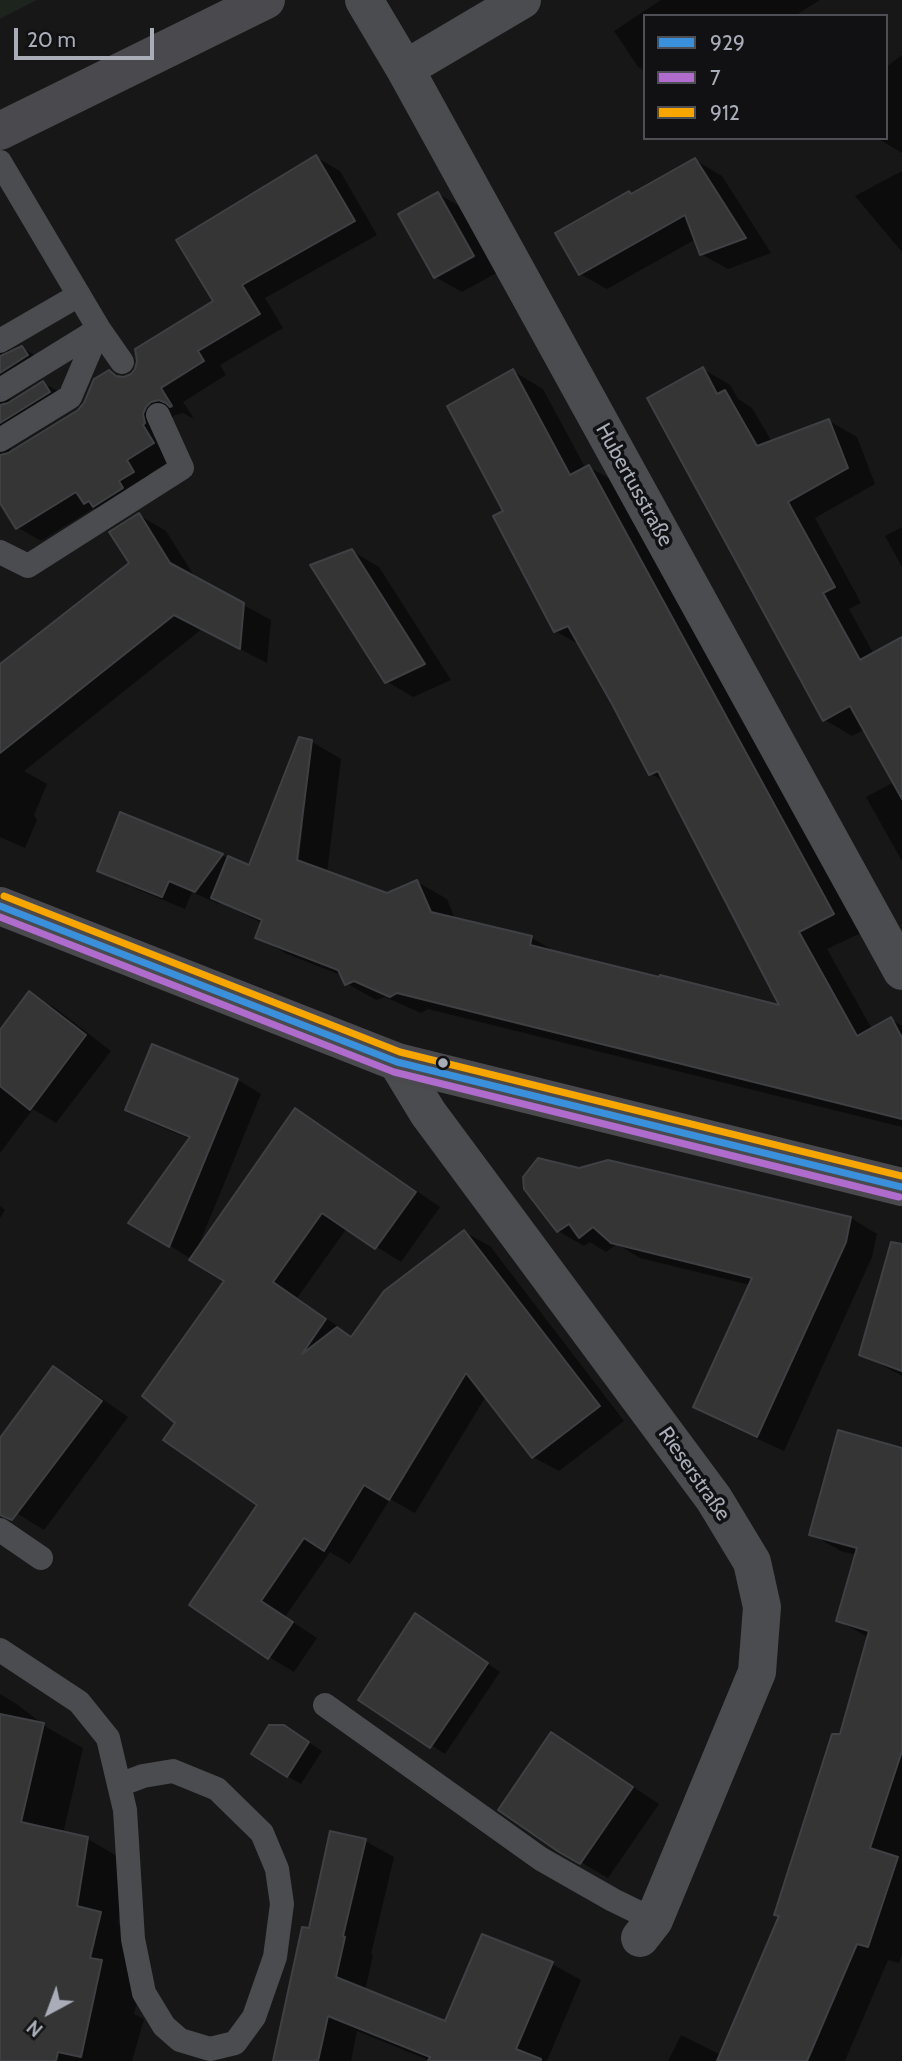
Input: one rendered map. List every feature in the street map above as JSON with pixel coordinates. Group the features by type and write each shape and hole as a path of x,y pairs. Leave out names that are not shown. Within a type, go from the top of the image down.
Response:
{"street":[{"path":"0,131 266,0"},
{"name":"Hubertusstraße","path":"364,0 405,69 902,971"},
{"path":"405,69 522,0"},
{"path":"2,910 397,1062 902,1187"},
{"name":"Rieserstraße","path":"397,1062 428,1113 714,1499 752,1562 762,1607 757,1672 647,1929"}],"lane":[{"path":"0,162 99,329 122,362"},
{"path":"0,341 79,295"},
{"path":"0,390 99,329"},
{"path":"0,440 69,397 99,329"},
{"path":"0,552 28,566 182,468 158,415"},
{"path":"0,1530 41,1558"},
{"path":"0,1650 79,1702 108,1738 125,1810 133,1939 144,1993 164,2026 180,2040 210,2049 235,2043 254,2017 275,1957 282,1904 277,1869 262,1833 217,1789 173,1772 143,1776 119,1784"},
{"path":"325,1705 541,1859 613,1900 647,1929"}],"shaded area":[{"path":"0,0 37,0 0,19"}],"building":[{"path":"316,155 355,221 242,285 260,314 198,351 204,361 161,388 172,406 159,400 146,407 143,425 154,443 127,460 134,472 119,481 123,488 93,507 89,501 84,504 76,492 16,529 0,503 0,455 8,453 78,410 84,403 94,379 109,370 116,376 131,374 137,361 135,349 213,301 176,240"},
{"path":"695,158 746,238 700,255 685,215 579,275 555,233"},
{"path":"438,192 474,256 434,278 398,214"},
{"path":"22,346 28,355 0,373 0,356"},
{"path":"703,367 717,394 725,390 757,446 829,419 848,468 788,502 835,587 823,593 860,660 902,637 902,799 850,706 823,721 647,398"},
{"path":"513,369 570,475 589,465 834,914 799,932 857,1036 891,1017 902,1038 902,1119 397,993 390,997 354,981 345,985 338,970 255,938 262,920 211,898 228,856 249,865 299,737 312,740 297,860 387,893 417,880 431,912 532,936 530,945 779,1005 658,771 649,775 568,626 554,632 493,516 503,511 447,406"},
{"path":"43,381 50,392 0,423 0,405 8,403"},
{"path":"139,513 170,563 244,603 240,649 174,615 0,753 0,664 129,563 109,532"},
{"path":"352,549 425,664 385,683 310,565"},
{"path":"120,812 223,854 195,892 169,881 162,897 97,871"},
{"path":"29,991 86,1035 30,1110 0,1086 0,1030"},
{"path":"152,1044 238,1079 169,1247 128,1223 190,1137 125,1110"},
{"path":"295,1108 416,1192 375,1249 322,1213 273,1282 326,1319 302,1354 337,1327 351,1337 384,1291 464,1230 600,1406 532,1458 466,1373 389,1500 364,1485 324,1551 304,1538 261,1601 293,1622 268,1659 189,1605 257,1505 163,1440 175,1423 142,1396 224,1281 189,1260"},
{"path":"538,1158 579,1168 608,1160 851,1217 846,1242 757,1437 693,1407 752,1278 611,1243 593,1227 579,1238 569,1224 557,1232 524,1189 523,1177"},
{"path":"891,1242 902,1244 902,1371 859,1355"},
{"path":"53,1366 102,1401 12,1520 0,1515 0,1438"},
{"path":"838,1430 902,1448 902,1751 870,1848 898,1857 868,1947 857,1944 807,2061 717,2061 779,1916 774,1915 832,1734 840,1734 869,1631 836,1621 857,1548 809,1535"},
{"path":"415,1613 488,1663 430,1748 358,1700"},
{"path":"0,1714 44,1723 21,1822 88,1837 77,1906 101,1912 90,1958 102,1960 81,2057 58,2052 56,2061 0,2061"},
{"path":"269,1725 284,1725 309,1742 287,1777 251,1754"},
{"path":"551,1732 633,1787 580,1864 498,1810"},
{"path":"330,1831 366,1839 336,1977 445,2021 482,1934 553,1962 516,2049 541,2061 428,2061 430,2057 328,2016 318,2061 273,2061 302,1927 309,1928"}],"transit line":[{"name":"912","path":"4,896 400,1052 902,1176"},
{"name":"929","path":"0,906 397,1062 902,1187"},
{"name":"7","path":"0,917 394,1072 899,1197"}]}
